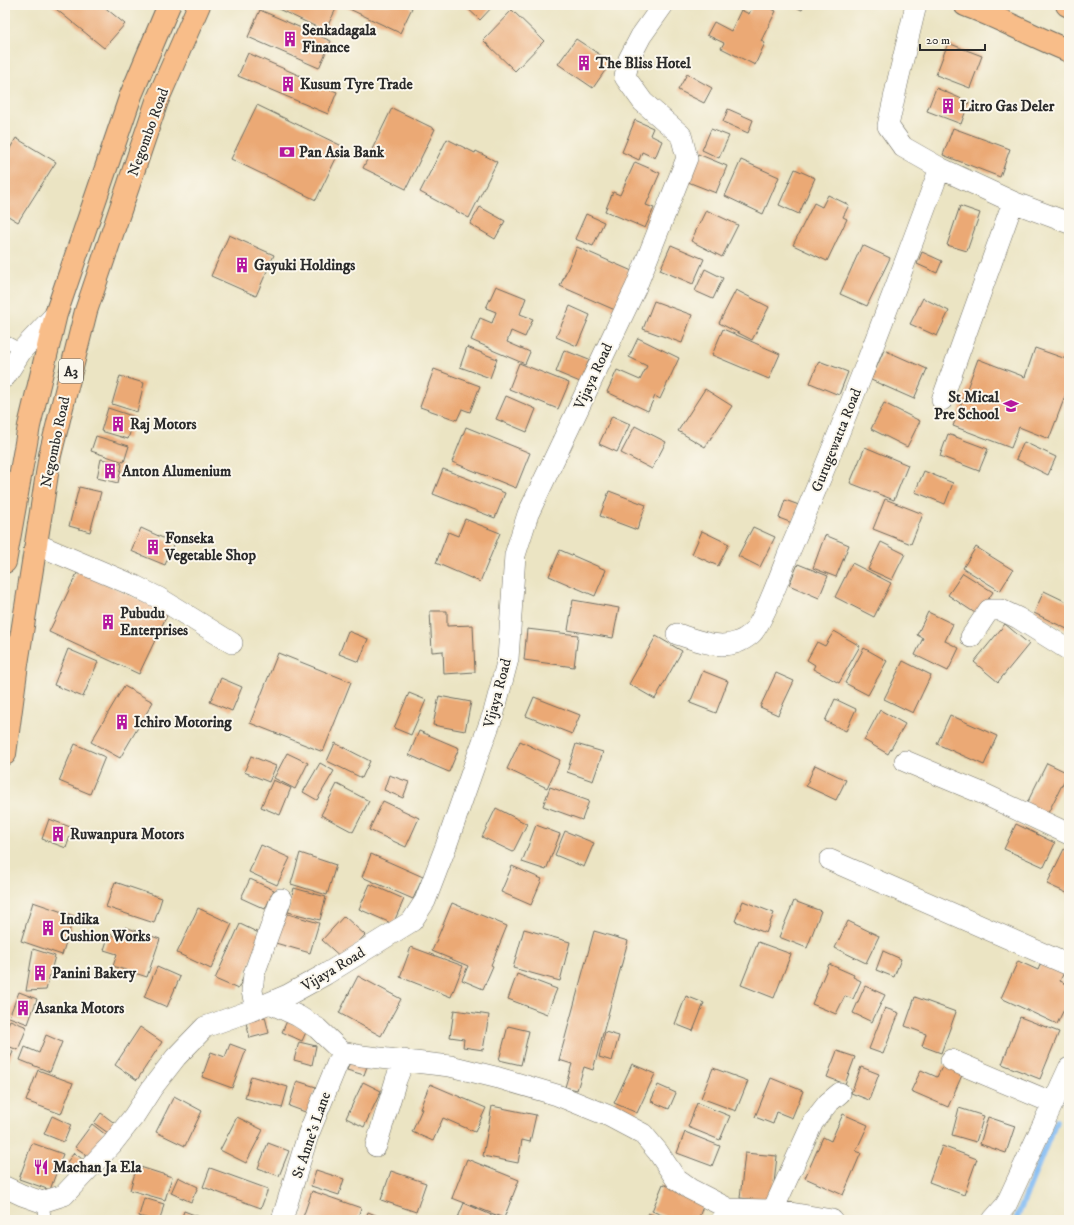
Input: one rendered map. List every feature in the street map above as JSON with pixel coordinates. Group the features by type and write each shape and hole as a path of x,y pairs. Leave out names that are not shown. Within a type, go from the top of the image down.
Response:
{"main road":[{"name":"Negombo Road","path":"5,562 29,426 56,314 131,95 169,5"},
{"name":"Negombo Road","path":"5,754 50,455 86,311 157,101 199,5"},
{"path":"965,5 992,15 1044,41 1069,51"}],"street":[{"name":"Vijaya Road","path":"5,1187 22,1195 44,1211 64,1195 112,1144 176,1057 205,1027 263,1006 288,995 326,974 412,921 425,901 494,712 508,659 515,555 528,514 636,287 687,158 681,135 643,102 625,77 629,59 638,42 663,5"},
{"path":"916,5 888,126 903,147 940,168 1013,202 1069,223"},
{"name":"Gurugewatta Road","path":"677,634 712,645 735,644 752,634 762,616 808,510 890,305 940,168"},
{"path":"942,400 1013,202"},
{"path":"5,377 13,345 56,314"},
{"path":"36,544 160,598 232,643"},
{"path":"971,637 989,610 1001,610 1018,618 1069,650"},
{"path":"905,761 984,794 1069,834"},
{"path":"830,860 1069,965"},
{"path":"281,899 254,974 252,991 263,1006 293,1013 317,1028 342,1052 362,1056 450,1066 499,1078 557,1095 609,1116 643,1134 658,1152 676,1179 725,1215 773,1210 832,1220"},
{"name":"St Anne's Lane","path":"282,1220 308,1135 342,1052"},
{"path":"376,1146 396,1080 404,1060"},
{"path":"950,1060 1053,1103"},
{"path":"993,1220 1006,1205 1069,1068"},
{"path":"773,1210 813,1122 828,1103 840,1093"}],"building":[{"path":"51,5 102,5 125,24 104,48"},
{"path":"270,5 338,5 325,31"},
{"path":"341,5 406,5 412,8 400,33"},
{"path":"464,5 494,5 480,20"},
{"path":"753,5 763,5 776,11 761,41 765,43 755,65 721,48 724,43 707,35 714,22 731,31 741,10 749,14"},
{"path":"791,5 804,5 802,10"},
{"name":"Senkadagala Finance","path":"260,10 331,41 319,68 248,37"},
{"path":"512,10 544,41 515,71 483,40"},
{"name":"The Bliss Hotel","path":"576,39 611,62 593,88 558,64"},
{"path":"948,43 982,56 970,88 936,75"},
{"name":"Kusum Tyre Trade","path":"248,53 337,92 328,114 238,76"},
{"path":"687,74 712,88 704,103 678,90"},
{"name":"Litro Gas Deler","path":"936,88 969,102 961,124 927,111"},
{"name":"Pan Asia Bank","path":"257,105 342,146 316,200 231,159"},
{"path":"392,108 435,129 406,189 363,168"},
{"path":"728,109 753,120 748,133 723,122"},
{"path":"635,120 653,128 650,135 662,141 655,158 642,152 639,160 622,152"},
{"path":"953,128 1010,149 1000,177 943,155"},
{"path":"711,129 729,136 719,158 702,150"},
{"path":"16,138 56,162 18,222 5,214 5,157"},
{"path":"447,139 475,153 476,151 497,162 469,218 420,192"},
{"path":"698,154 727,166 716,193 688,182"},
{"path":"741,160 779,177 763,214 725,196"},
{"path":"635,162 660,173 646,205 654,208 645,228 605,211 613,192 620,195"},
{"path":"795,169 815,178 799,214 779,205"},
{"path":"828,195 849,205 843,217 847,219 827,261 793,245 814,203 822,207"},
{"path":"960,206 980,213 967,251 947,245"},
{"path":"480,207 505,221 495,239 470,224"},
{"path":"706,210 738,225 722,257 691,241"},
{"path":"586,214 604,222 593,246 575,239"},
{"name":"Gayuki Holdings","path":"229,235 274,255 256,296 211,276"},
{"path":"671,245 704,259 693,284 660,270"},
{"path":"862,245 890,258 867,306 840,294"},
{"path":"577,247 632,271 615,310 560,286"},
{"path":"922,252 942,261 937,273 917,264"},
{"path":"705,269 723,278 713,299 695,291"},
{"path":"496,286 526,298 520,314 533,319 525,337 511,331 507,342 530,352 525,364 471,340 480,318 492,323 496,312 486,308"},
{"path":"736,290 769,307 752,340 719,323"},
{"path":"923,298 949,311 937,336 910,324"},
{"path":"654,301 692,315 682,343 643,329"},
{"path":"570,306 590,315 577,346 556,337"},
{"path":"723,329 780,354 769,379 712,355"},
{"path":"638,338 679,358 660,399 655,396 648,411 607,392 617,370 640,380 647,366 629,357"},
{"path":"467,347 497,359 490,378 460,367"},
{"name":"St Mical Pre School","path":"1035,348 1069,360 1069,386 1049,439 1019,427 1011,448 953,426 978,359 1025,377"},
{"path":"564,350 589,360 580,382 556,372"},
{"path":"884,350 927,369 914,399 871,380"},
{"path":"819,361 848,372 839,395 810,383"},
{"path":"519,363 569,383 558,409 509,389"},
{"path":"434,369 480,386 470,412 462,409 457,420 420,407"},
{"path":"120,376 144,383 137,412 112,404"},
{"path":"705,389 732,406 705,447 678,431"},
{"path":"506,396 536,409 527,432 496,419"},
{"path":"884,403 920,421 907,447 871,429"},
{"name":"Raj Motors","path":"108,408 135,417 128,439 101,431"},
{"path":"612,416 630,424 617,452 599,444"},
{"path":"635,426 666,442 652,469 621,453"},
{"path":"466,427 530,453 516,488 452,462"},
{"path":"948,434 988,449 979,471 940,456"},
{"path":"96,436 129,446 124,462 91,451"},
{"path":"1024,442 1056,457 1048,475 1016,459"},
{"path":"865,447 908,465 894,500 850,483"},
{"name":"Anton Alumenium","path":"101,459 122,464 118,483 97,478"},
{"path":"443,469 505,493 495,518 433,494"},
{"path":"924,471 953,483 945,504 915,492"},
{"path":"79,487 101,492 90,532 69,526"},
{"path":"609,491 646,505 637,530 600,516"},
{"path":"885,499 923,514 911,544 873,529"},
{"path":"785,500 799,505 792,523 779,518"},
{"path":"465,519 500,533 480,582 436,563 448,532 458,536"},
{"path":"753,527 775,537 760,567 738,556"},
{"name":"Fonseka Vegetable Shop","path":"141,528 174,543 165,565 131,551"},
{"path":"702,531 729,544 718,566 692,554"},
{"path":"825,535 849,545 836,577 813,568"},
{"path":"881,542 905,554 892,580 868,569"},
{"path":"976,547 1013,570 1000,591 963,568"},
{"path":"560,550 606,570 595,596 549,576"},
{"path":"852,563 891,583 874,617 835,597"},
{"path":"798,564 828,576 819,598 789,585"},
{"name":"Pubudu Enterprises","path":"78,571 168,613 139,674 49,632"},
{"path":"963,573 993,592 978,615 948,595"},
{"path":"1044,591 1069,603 1069,625 1067,629 1034,613"},
{"path":"573,600 619,608 613,638 568,630"},
{"path":"430,611 447,611 447,626 473,625 475,672 444,674 443,651 432,652"},
{"path":"928,612 953,624 945,641 959,648 948,671 915,655 923,638 917,635"},
{"path":"1005,624 1029,644 998,682 974,662"},
{"path":"527,629 578,635 574,667 524,660"},
{"path":"348,631 368,639 359,662 339,654"},
{"path":"834,631 860,646 839,683 813,669 815,665 807,660 817,642 825,646"},
{"path":"656,636 682,651 655,699 629,684"},
{"path":"864,648 887,661 868,695 845,683"},
{"path":"68,649 98,662 83,697 54,685"},
{"path":"278,653 351,682 323,752 250,723"},
{"path":"903,661 931,675 913,713 884,699"},
{"path":"703,671 728,681 716,713 690,703"},
{"path":"776,673 794,681 778,715 760,707"},
{"path":"221,678 242,687 232,711 210,702"},
{"name":"Ichiro Motoring","path":"124,686 153,702 120,758 91,742"},
{"path":"409,693 426,700 411,735 394,728"},
{"path":"439,696 471,702 465,731 433,725"},
{"path":"534,697 580,715 572,734 526,716"},
{"path":"835,699 856,709 846,731 825,721"},
{"path":"880,710 905,724 888,754 864,740"},
{"path":"950,715 997,736 984,765 937,744"},
{"path":"419,731 459,748 449,772 409,755"},
{"path":"520,741 560,760 547,788 507,769"},
{"path":"335,743 370,761 362,778 327,761"},
{"path":"75,744 105,757 90,794 59,781"},
{"path":"576,744 603,752 593,781 567,772"},
{"path":"287,753 308,763 295,789 274,778"},
{"path":"251,756 276,766 269,782 244,772"},
{"path":"320,763 334,771 317,800 303,792"},
{"path":"1047,763 1068,773 1045,819 1024,809"},
{"path":"815,765 846,780 836,800 806,786"},
{"path":"389,775 409,782 403,798 384,790"},
{"path":"273,780 291,788 280,815 261,807"},
{"path":"337,784 369,801 353,832 321,815"},
{"path":"550,787 589,801 582,820 543,806"},
{"path":"383,801 419,818 406,847 369,830"},
{"path":"496,808 527,824 513,852 482,837"},
{"name":"Ruwanpura Motors","path":"49,819 73,828 66,848 42,839"},
{"path":"1016,824 1055,843 1044,867 1004,849"},
{"path":"536,825 560,834 546,870 522,862"},
{"path":"565,831 594,843 584,867 555,855"},
{"path":"261,845 290,858 277,885 249,872"},
{"path":"1064,849 1069,852 1069,894 1047,884"},
{"path":"300,853 336,865 327,895 291,884"},
{"path":"371,854 423,877 413,899 362,877"},
{"path":"512,866 542,879 531,905 501,892"},
{"path":"250,879 274,890 265,909 241,898"},
{"path":"115,882 162,898 154,923 106,907"},
{"path":"370,884 404,899 393,924 359,909"},
{"path":"294,888 326,897 320,920 288,912"},
{"path":"743,901 774,913 766,933 735,921"},
{"path":"794,901 821,911 807,948 779,937"},
{"name":"Indika Cushion Works","path":"33,902 74,916 62,955 21,941"},
{"path":"452,903 507,926 483,989 462,980 468,966 432,951"},
{"path":"198,908 232,924 211,969 177,953"},
{"path":"281,912 319,923 310,953 272,942"},
{"path":"344,916 365,935 343,959 322,940"},
{"path":"848,921 879,936 866,963 835,948"},
{"path":"240,924 263,935 238,989 215,979"},
{"path":"125,927 160,939 147,977 113,966 117,954 104,950 109,934 121,938"},
{"path":"524,929 570,942 560,981 513,968"},
{"path":"594,931 628,941 593,1070 584,1067 577,1090 565,1087 572,1064 559,1060"},
{"path":"758,942 791,954 774,998 741,985"},
{"path":"411,947 463,966 451,997 400,977"},
{"name":"Panini Bakery","path":"33,949 55,956 46,990 26,991"},
{"path":"883,951 901,959 894,977 876,970"},
{"path":"1043,958 1066,968 1060,981 1069,985 1069,999 1057,1024 1001,998 1018,961 1038,970"},
{"path":"829,964 854,975 853,977 861,981 853,999 845,996 836,1014 812,1004"},
{"path":"157,967 180,977 167,1007 144,997"},
{"path":"517,974 557,989 547,1014 508,999"},
{"path":"358,976 401,999 381,1036 339,1013"},
{"path":"865,986 885,995 872,1022 853,1013"},
{"name":"Asanka Motors","path":"19,992 37,999 28,1024 9,1017"},
{"path":"686,996 704,1003 693,1031 675,1024"},
{"path":"915,997 956,1012 941,1053 922,1046 926,1034 905,1026"},
{"path":"885,1008 899,1013 883,1054 869,1049"},
{"path":"454,1010 489,1015 483,1050 463,1047 464,1039 450,1037"},
{"path":"265,1017 269,1033 250,1038 246,1023"},
{"path":"1020,1017 1059,1032 1040,1079 1002,1064"},
{"path":"10,1020 27,1027 18,1050 5,1045 5,1032"},
{"path":"287,1021 307,1030 302,1041 282,1032"},
{"path":"508,1026 529,1031 521,1065 499,1060"},
{"path":"140,1027 162,1042 137,1080 115,1065"},
{"path":"605,1032 619,1036 612,1061 599,1057"},
{"path":"46,1035 62,1042 50,1072 20,1060 25,1047 39,1053"},
{"path":"299,1042 316,1046 312,1065 294,1060"},
{"path":"230,1044 246,1050 232,1088 202,1077 211,1052 225,1057"},
{"path":"5,1049 13,1052 5,1069"},
{"path":"837,1051 855,1057 845,1084 827,1077"},
{"path":"351,1056 369,1061 364,1075 347,1070"},
{"path":"632,1064 655,1074 637,1113 614,1103"},
{"path":"943,1065 963,1073 948,1107 911,1091 921,1070 937,1077"},
{"path":"861,1067 879,1074 869,1100 851,1093"},
{"path":"713,1068 748,1081 736,1111 701,1098"},
{"path":"38,1070 73,1083 61,1114 26,1101"},
{"path":"251,1076 288,1087 282,1108 245,1098"},
{"path":"771,1078 803,1091 792,1118 777,1112 773,1124 755,1117"},
{"path":"297,1081 316,1087 308,1113 289,1106"},
{"path":"363,1082 381,1091 364,1127 346,1118"},
{"path":"430,1084 486,1108 475,1132 443,1118 433,1141 412,1132 422,1109 420,1108"},
{"path":"658,1085 676,1093 669,1109 651,1101"},
{"path":"174,1096 202,1111 185,1146 156,1132"},
{"path":"697,1103 730,1116 720,1140 688,1127"},
{"path":"492,1106 536,1115 530,1142 522,1140 518,1163 483,1156"},
{"path":"959,1108 984,1116 976,1142 952,1135"},
{"path":"101,1113 117,1125 111,1135 94,1123"},
{"path":"843,1114 868,1125 856,1151 861,1153 843,1195 805,1178 823,1137 831,1141"},
{"path":"52,1116 71,1125 64,1142 44,1134"},
{"path":"237,1117 263,1130 246,1163 220,1150"},
{"path":"988,1117 1015,1126 1006,1153 980,1144"},
{"path":"92,1124 106,1135 90,1157 75,1147"},
{"path":"685,1132 720,1146 712,1166 677,1153"},
{"name":"Machan Ja Ela","path":"32,1143 63,1154 50,1190 19,1179"},
{"path":"268,1143 289,1151 279,1176 258,1168"},
{"path":"942,1146 977,1159 964,1195 929,1182"},
{"path":"74,1153 85,1161 79,1170 67,1162"},
{"path":"745,1153 777,1156 772,1202 740,1198"},
{"path":"467,1159 519,1180 504,1218 452,1198"},
{"path":"137,1166 172,1177 165,1200 130,1190"},
{"path":"210,1168 268,1189 261,1208 203,1187"},
{"path":"316,1170 344,1179 339,1195 311,1186"},
{"path":"391,1171 426,1183 416,1212 381,1200"},
{"path":"178,1177 198,1187 191,1202 171,1193"},
{"path":"663,1184 705,1201 698,1220 674,1220 652,1211"},
{"path":"312,1191 361,1208 357,1220 302,1220"},
{"path":"144,1198 164,1204 160,1220 152,1220 139,1216"},
{"path":"464,1203 498,1218 497,1220 457,1220"},
{"path":"184,1211 208,1220 181,1220"},
{"path":"368,1212 388,1220 365,1220"},
{"path":"648,1213 665,1220 645,1220"}],"waterway":[{"path":"1016,1220 1056,1121"}],"place":[{"name":"Senkadagala Finance","path":"290,39"},
{"name":"The Bliss Hotel","path":"584,63"},
{"name":"Kusum Tyre Trade","path":"288,84"},
{"name":"Litro Gas Deler","path":"948,106"},
{"name":"Pan Asia Bank","path":"287,152"},
{"name":"Gayuki Holdings","path":"242,265"},
{"name":"St Mical Pre School","path":"1011,406"},
{"name":"Raj Motors","path":"118,424"},
{"name":"Anton Alumenium","path":"110,471"},
{"name":"Fonseka Vegetable Shop","path":"153,547"},
{"name":"Pubudu Enterprises","path":"108,622"},
{"name":"Ichiro Motoring","path":"122,722"},
{"name":"Ruwanpura Motors","path":"58,834"},
{"name":"Indika Cushion Works","path":"48,928"},
{"name":"Panini Bakery","path":"40,973"},
{"name":"Asanka Motors","path":"23,1008"},
{"name":"Machan Ja Ela","path":"41,1167"}]}
